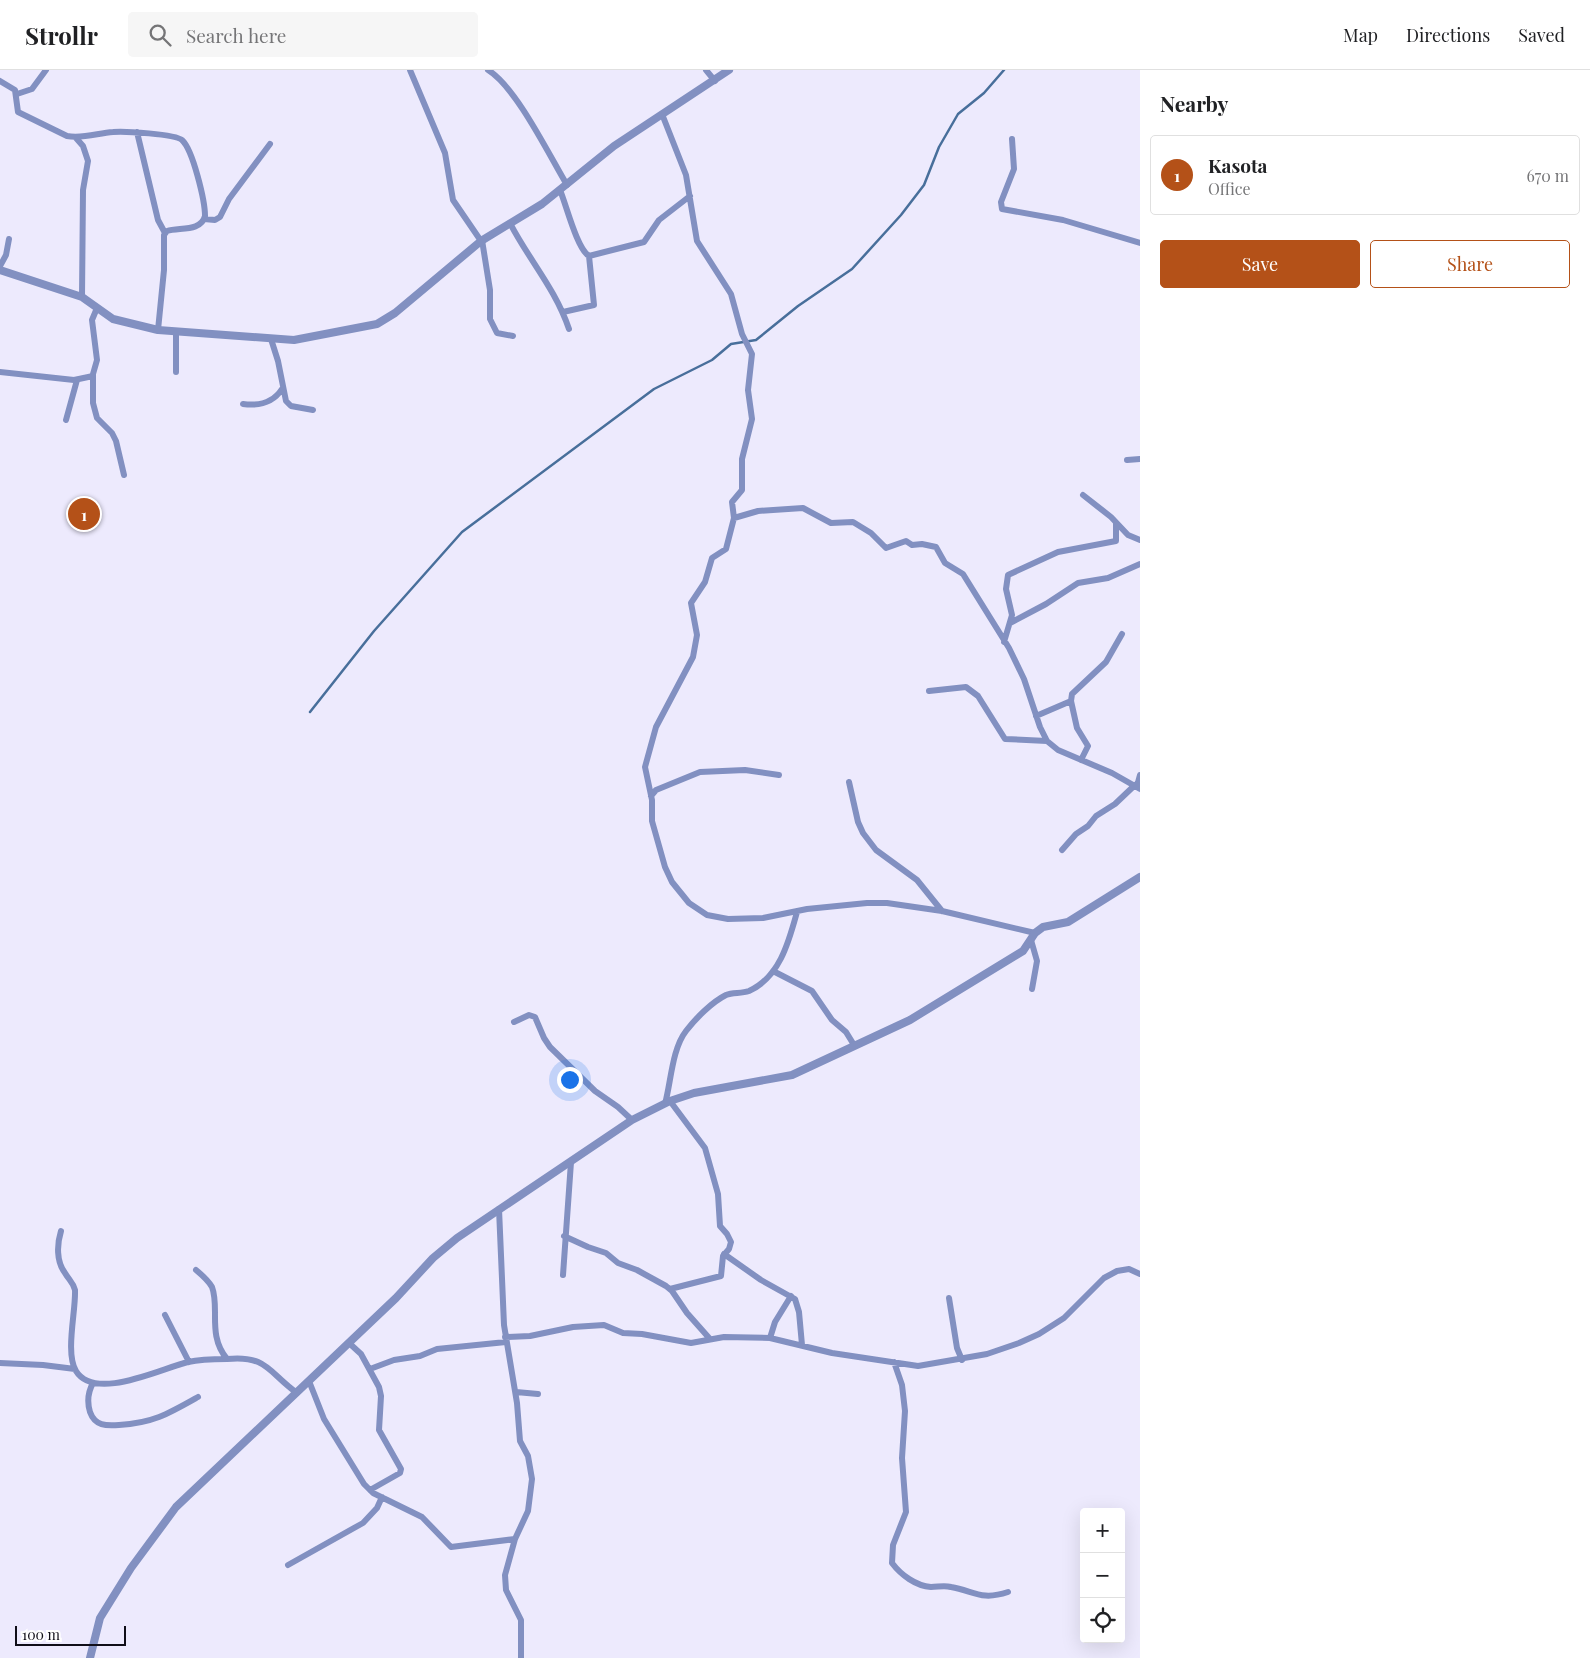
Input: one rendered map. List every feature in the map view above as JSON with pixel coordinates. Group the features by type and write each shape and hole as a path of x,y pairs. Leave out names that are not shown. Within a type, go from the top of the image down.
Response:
{"street":[{"path":"17,94 32,89 46,70"},
{"path":"410,70 445,153 453,200 481,241 490,290 490,319 496,333 513,336"},
{"path":"488,70 501,80 522,110 564,187 580,243 585,254 589,256 594,306 563,312"},
{"path":"706,70 715,81"},
{"path":"9,239 6,255 0,268 82,298 113,319 158,330 271,339 305,339 377,324 395,313 481,241 564,187 614,146 729,70"},
{"path":"0,81 11,86 17,94 15,107 18,112 53,130 76,138 114,132 137,132 177,137 185,144 192,157 204,198 204,219 202,223 190,228 171,230 165,233"},
{"path":"662,114 680,158 690,196 690,207 697,241 731,294 742,334 752,354 748,390 752,419 742,458 742,490 732,502 734,518 726,549 712,558 704,582 692,603 697,635 693,656 656,727 645,767 651,796 652,820 665,867 672,882 689,903 707,914 728,920 763,918 867,903 886,903 942,912 1033,937"},
{"path":"137,132 158,220 165,233 158,330"},
{"path":"76,138 83,146 88,161 83,190 82,298"},
{"path":"1012,139 1014,169 1001,202 1002,209 1063,220 1140,243"},
{"path":"204,219 220,217 229,199 270,144"},
{"path":"589,256 644,242 659,220 690,196"},
{"path":"510,223 520,242 551,287 569,329"},
{"path":"97,308 92,320 97,360 93,376 94,412 97,418 112,433 116,441 124,475"},
{"path":"176,332 176,372"},
{"path":"271,339 278,361 284,397 291,406 313,410"},
{"path":"0,372 77,380 93,376"},
{"path":"66,420 77,380"},
{"path":"243,404 261,404 272,399 282,389"},
{"path":"1126,460 1140,459"},
{"path":"1083,495 1128,535 1140,540"},
{"path":"734,518 758,511 803,508 831,523 853,522 871,532 886,548 906,541 912,545 922,544 936,547 945,563 962,574 1004,642 1024,679 1036,716 1047,741 1058,750 1137,786"},
{"path":"1004,642 1010,622 1011,608 1006,589 1008,575 1058,552 1116,541 1116,523"},
{"path":"1010,622 1046,604 1078,583 1114,576 1140,564"},
{"path":"1081,760 1088,746 1074,719 1071,702 1072,694 1106,662 1122,634"},
{"path":"929,691 966,687 978,696 1005,739 1047,741"},
{"path":"1036,716 1071,702"},
{"path":"651,796 656,790 700,772 745,770 780,775"},
{"path":"1062,850 1096,816 1115,804 1137,786 1140,775"},
{"path":"849,782 862,833 876,850 917,880 942,912"},
{"path":"90,1658 100,1618 131,1568 176,1507 396,1298 433,1258 499,1209 632,1120 667,1103 694,1093 792,1076 910,1020 1023,951 1043,927 1068,922 1140,878"},
{"path":"667,1103 679,1044 685,1032 696,1020 725,996 749,990 762,982 773,971 787,949 797,912"},
{"path":"1032,989 1037,961 1033,937"},
{"path":"773,971 812,991 832,1020 846,1032 854,1045"},
{"path":"514,1022 529,1016 535,1017 550,1047 595,1092 618,1107 632,1120"},
{"path":"667,1103 705,1148 718,1194 720,1226 731,1242 729,1249 724,1254 721,1276 670,1289"},
{"path":"563,1275 564,1236 571,1162"},
{"path":"499,1209 506,1339 516,1392 520,1441 528,1456 532,1479 528,1511 515,1539 507,1564 505,1584 521,1620 521,1658"},
{"path":"61,1231 58,1246 60,1264 63,1272 73,1282 74,1290 72,1344 75,1369"},
{"path":"564,1236 588,1248 606,1253 618,1263 637,1270 670,1289 710,1339"},
{"path":"724,1254 761,1280 795,1299 799,1312 802,1345"},
{"path":"370,1369 394,1360 420,1356 437,1349 530,1336 573,1327 604,1325 623,1333 642,1334 666,1340 692,1343 724,1337 770,1338 918,1366 962,1360 987,1354 1039,1334 1064,1318 1104,1278 1117,1271 1129,1269 1140,1274"},
{"path":"196,1270 212,1287 215,1332 227,1359"},
{"path":"770,1338 775,1322 791,1296"},
{"path":"949,1298 957,1348 962,1360"},
{"path":"165,1315 188,1362"},
{"path":"348,1344 361,1354 370,1369 381,1396 379,1430 401,1471 370,1490"},
{"path":"0,1363 75,1369 93,1383 128,1381 188,1362 227,1359 257,1360 265,1364 284,1384 296,1393"},
{"path":"894,1362 902,1385 905,1411 902,1458 906,1512 892,1545 892,1563 910,1579 924,1586 952,1587 972,1595 984,1596 1008,1592"},
{"path":"309,1381 330,1429 364,1484 370,1490 422,1517 451,1547 515,1539"},
{"path":"93,1383 88,1400 90,1410 96,1421 102,1425 143,1424 170,1413 198,1397"},
{"path":"516,1392 538,1394"},
{"path":"288,1565 363,1523 377,1508 382,1497"}],"waterway":[{"path":"310,712 374,631 462,532 654,389 712,360 731,344 756,340 798,306 852,269 901,215 924,185 939,147 958,114 984,93 1004,70"}],"place":[{"name":"Kasota","path":"84,514"}]}
